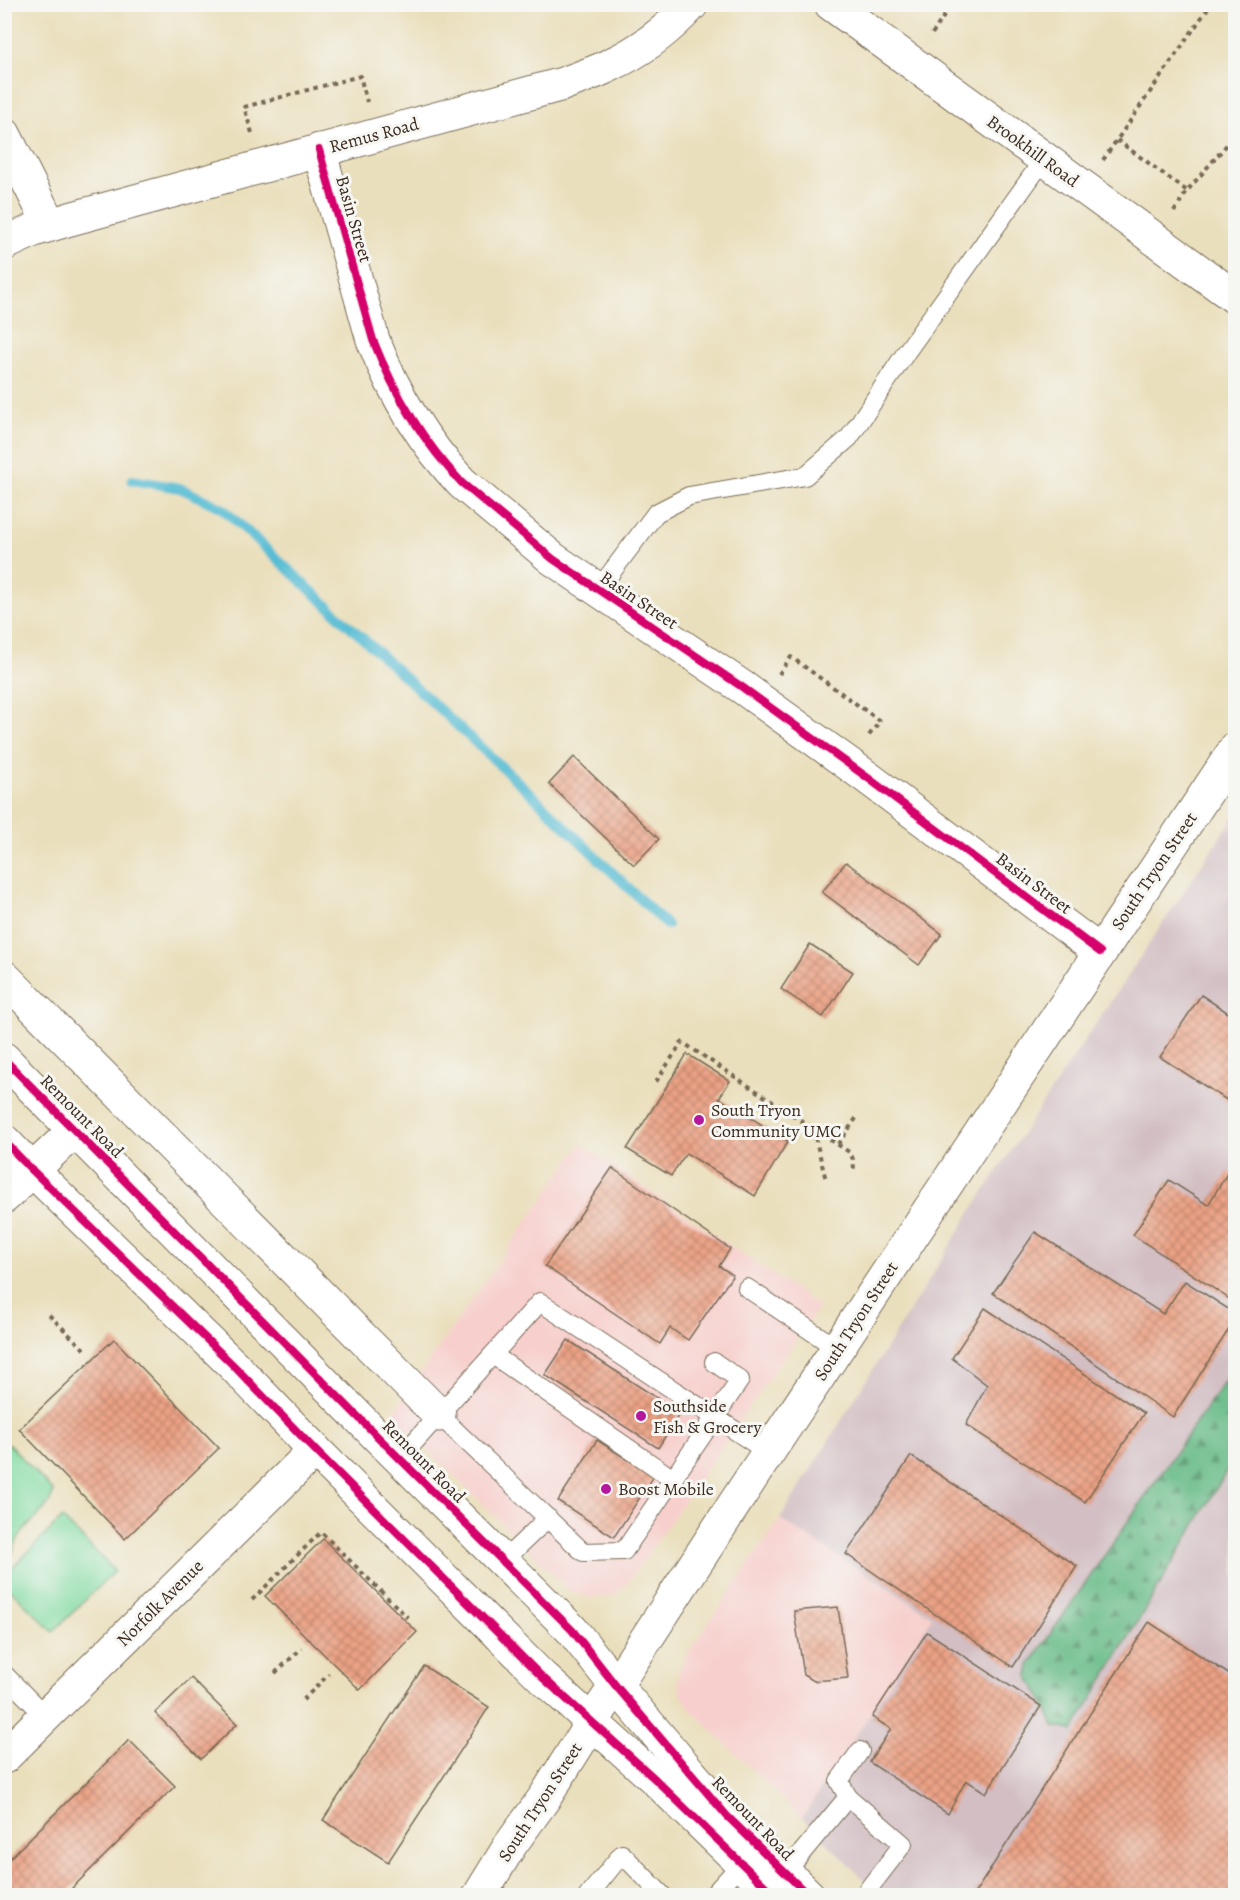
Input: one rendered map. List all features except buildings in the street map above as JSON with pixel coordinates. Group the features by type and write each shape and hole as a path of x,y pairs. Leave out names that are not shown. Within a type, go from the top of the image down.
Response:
{"street":[{"name":"Remus Road","path":"4,243 50,225 563,84 612,65 657,37 692,4"},
{"name":"Brookhill Road","path":"831,4 1236,298"},
{"path":"4,134 50,225"},
{"name":"Basin Street","path":"320,150 373,340 384,368 413,422 462,483 553,559 742,687 1100,952"},
{"name":"South Tryon Street","path":"479,1896 1236,748"},
{"path":"4,977 439,1415"},
{"name":"Remount Road","path":"4,1059 572,1630 616,1686 727,1816 781,1885"},
{"path":"4,1197 75,1130"},
{"name":"Remount Road","path":"4,1141 232,1364 541,1676 655,1779 742,1863 781,1885 809,1896"},
{"name":"Norfolk Avenue","path":"4,1757 315,1450"}],"lane":[{"path":"598,590 656,513 689,496 806,476 849,438 1044,159"},
{"path":"747,1288 838,1349"},
{"path":"400,1458 540,1302 769,1453"},
{"path":"493,1354 673,1479"},
{"path":"439,1415 583,1552 624,1551 740,1380 714,1362"},
{"path":"503,1561 548,1518"},
{"path":"4,1674 45,1716"},
{"path":"860,1751 839,1781 848,1797 903,1844 863,1896"},
{"path":"781,1885 848,1797"},
{"path":"588,1896 622,1854 663,1896"},
{"path":"712,1896 742,1863"}],"path":[{"path":"932,34 946,13 934,4"},
{"path":"1103,160 1211,4"},
{"path":"252,133 244,107 360,76 367,102"},
{"path":"1174,212 1187,191 1236,134"},
{"path":"1117,140 1187,191"},
{"path":"777,677 791,657 880,721 864,742"},
{"path":"656,1082 682,1042 849,1152 853,1159 854,1169"},
{"path":"838,1144 857,1117"},
{"path":"813,1129 825,1180"},
{"path":"49,1316 86,1351"},
{"path":"252,1600 321,1532 408,1618"},
{"path":"275,1673 302,1648"},
{"path":"303,1700 329,1674"}],"shaded area":[{"path":"1235,815 1235,1895 880,1895 802,1818 933,1617 780,1519 981,1196"},
{"path":"581,1144 819,1306 629,1581 612,1596 590,1598 571,1592 392,1414"},
{"path":"780,1519 933,1617 802,1818 691,1710 681,1695 678,1682 679,1672 686,1656"}],"green space":[{"path":"1235,1366 1235,1457 1073,1731 1054,1726 1039,1693 1029,1680 1029,1665"},
{"path":"9,1444 54,1492 47,1505 22,1533 5,1564 4,1448"},
{"path":"62,1518 115,1571 53,1632 5,1584 5,1575"}],"waterway":[{"path":"132,480 180,488 222,508 529,792 667,925"}],"cycle path":[{"path":"319,150 373,340 381,360 422,434 462,483 553,559 742,687 868,778 1100,952"},
{"path":"4,1059 572,1630 616,1686 727,1816 809,1896"},
{"path":"4,1141 232,1364 541,1676 655,1779 777,1896"}],"place":[{"name":"South Tryon Community UMC","path":"699,1120"},
{"name":"Southside Fish & Grocery","path":"641,1416"},
{"name":"Boost Mobile","path":"606,1489"}]}
